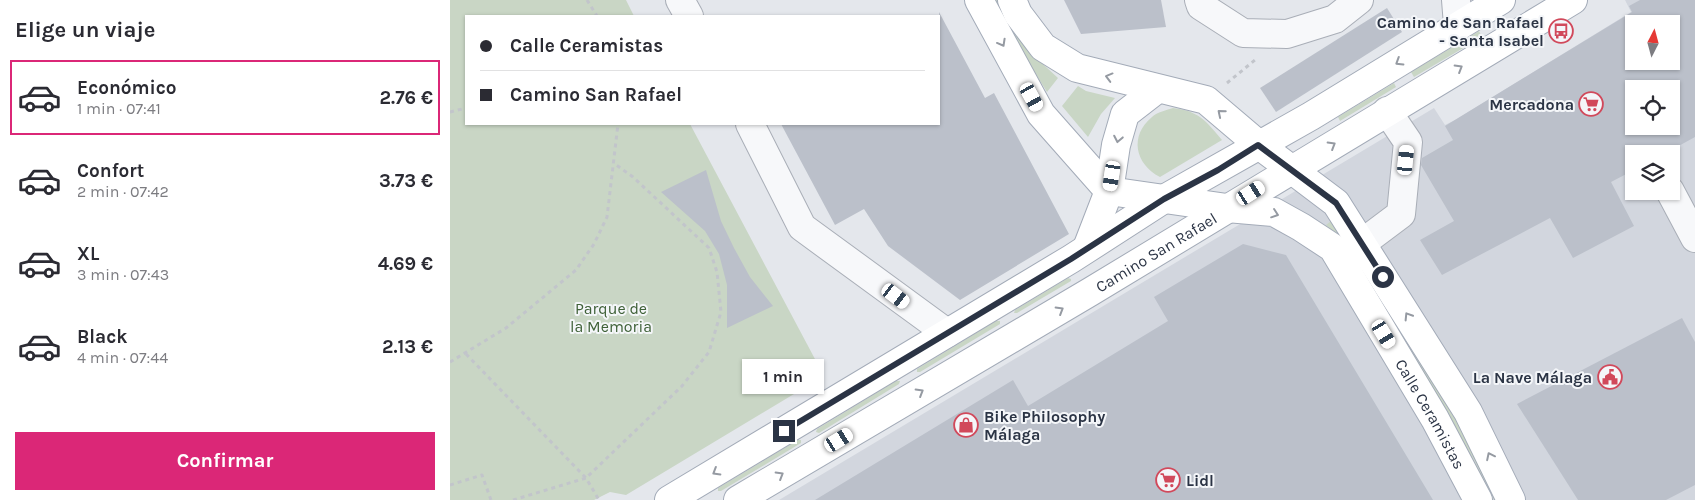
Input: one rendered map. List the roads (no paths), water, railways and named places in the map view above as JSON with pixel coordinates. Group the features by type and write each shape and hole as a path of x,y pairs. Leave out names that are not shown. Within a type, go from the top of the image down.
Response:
{"main road":[{"path":"979,0 1041,114 1109,191"},
{"name":"Calle Ceramistas","path":"1012,0 1018,14 1043,47 1057,56 1077,68 1156,90 1206,100 1258,145 1336,203 1468,412 1512,500"},
{"path":"669,500 1087,248 1164,199 1311,116 1457,12 1501,0"},
{"name":"Camino San Rafael","path":"738,500 1573,0"},
{"path":"1087,248 1109,191 1116,145 1124,114 1156,90"},
{"name":"Calle Ceramistas","path":"1109,191 1227,208 1274,212 1332,248 1435,419 1478,500"}],"street":[{"path":"680,0 688,15"},
{"path":"1199,0 1202,6 1243,32 1287,34 1335,19 1359,0"},
{"path":"1361,244 1401,214 1408,142 1388,111"},
{"path":"741,156 752,127"},
{"path":"752,127 802,227 891,299 947,333"},
{"path":"1675,200 1695,238"}],"place":[{"name":"Camino de San Rafael - Santa Isabel","path":"1561,31"},
{"name":"Mercadona","path":"1591,104"},
{"name":"La Nave Málaga","path":"1610,377"},
{"name":"Bike Philosophy Málaga","path":"966,425"},
{"name":"Lidl","path":"1168,480"}],"park label":[{"name":"Parque de la Memoria","path":"611,317"}]}
